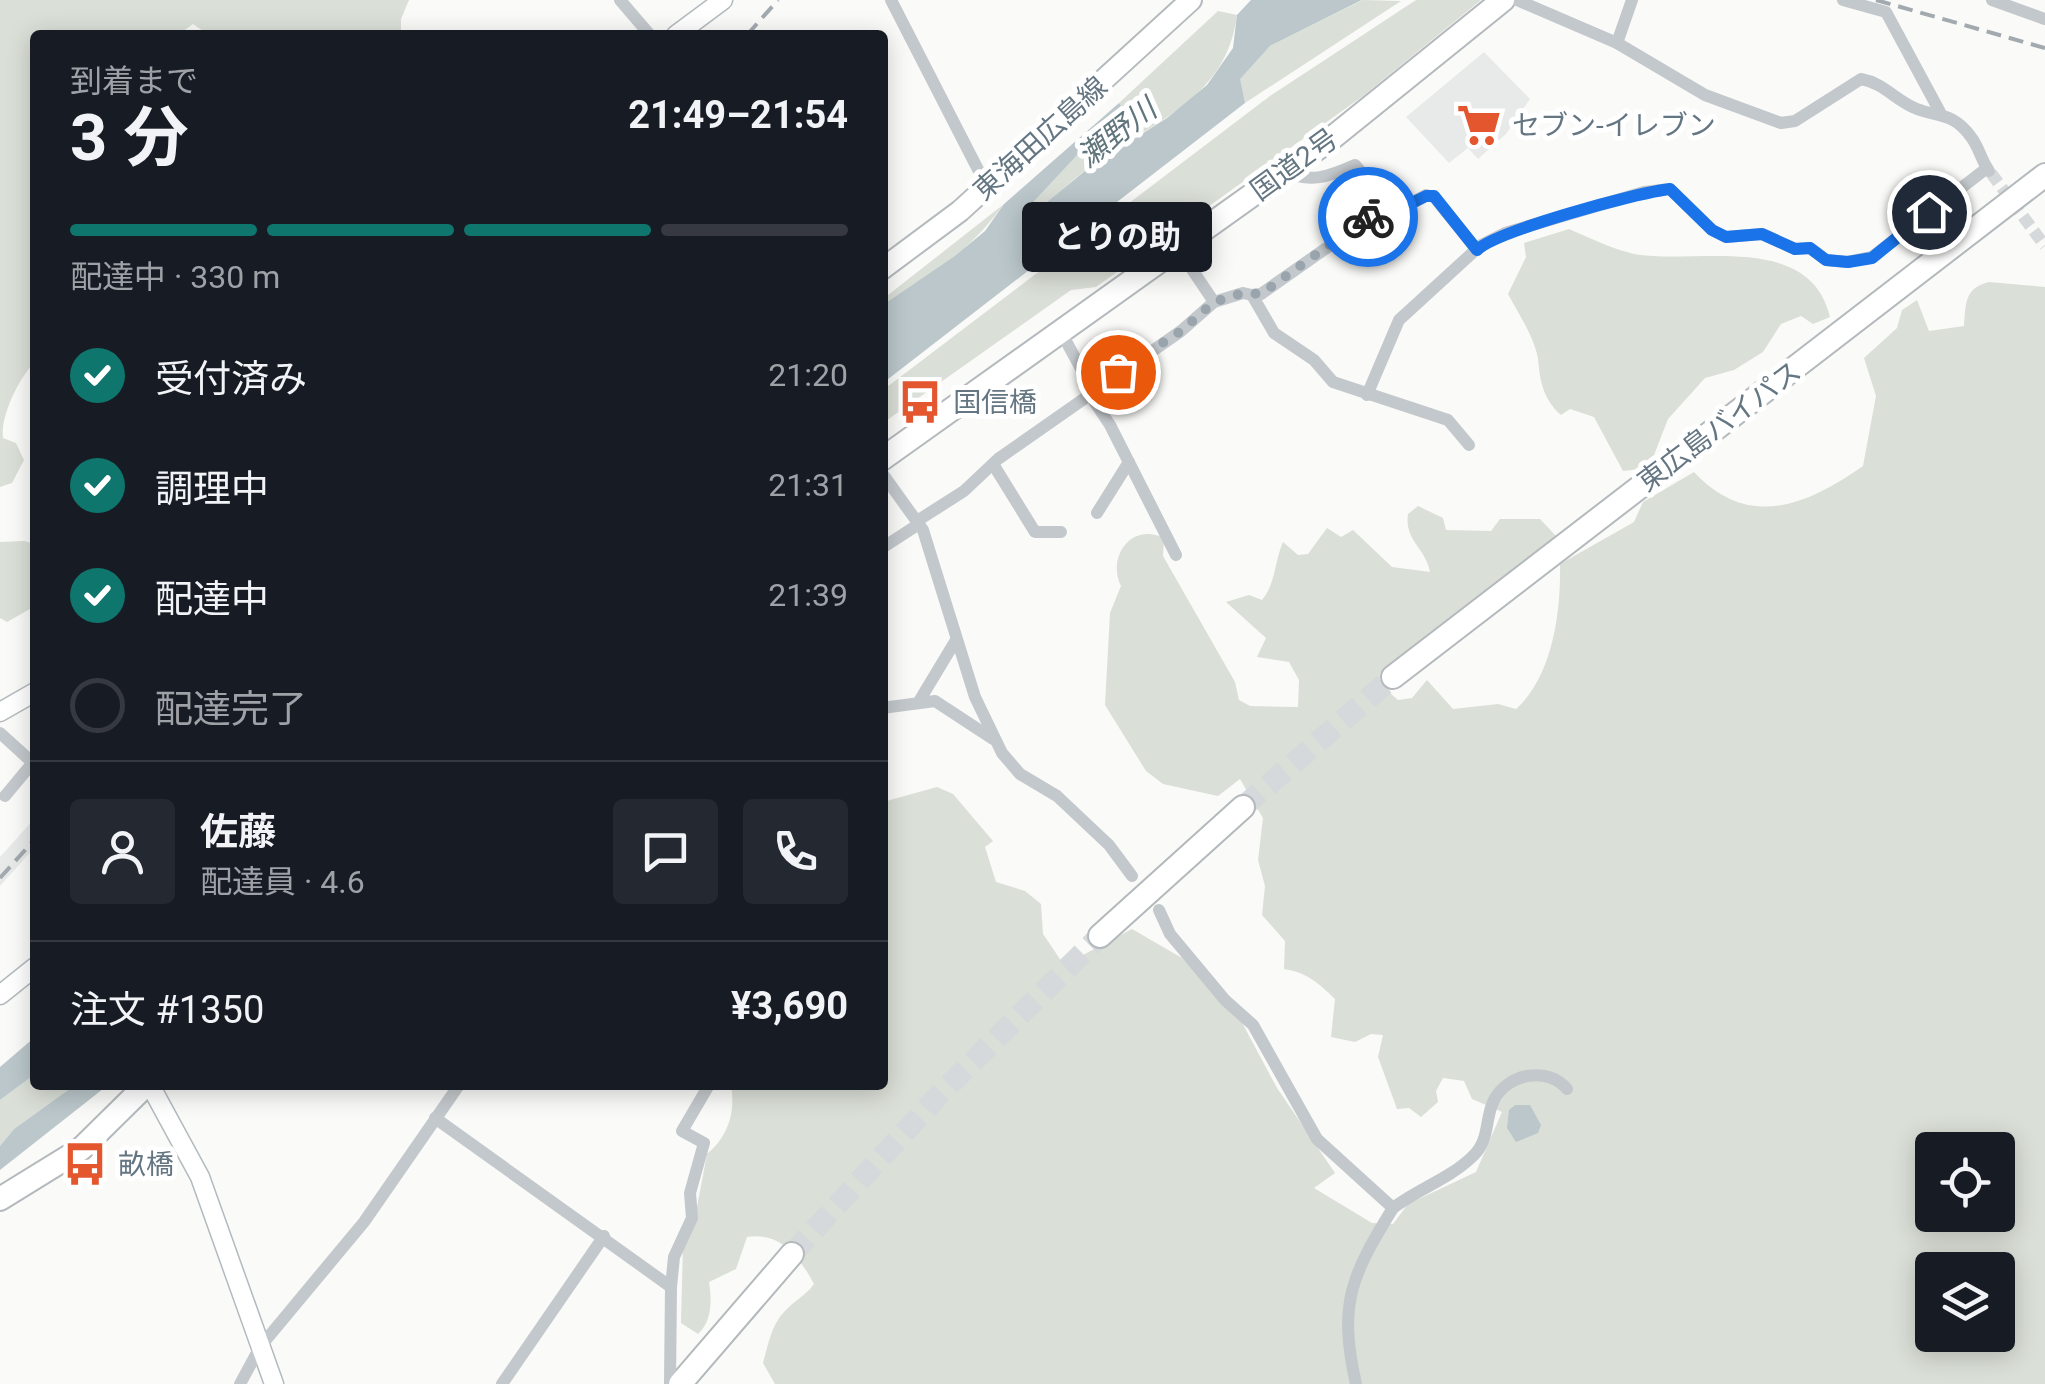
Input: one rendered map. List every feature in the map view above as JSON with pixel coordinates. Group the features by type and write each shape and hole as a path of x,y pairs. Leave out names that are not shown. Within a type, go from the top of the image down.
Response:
{"highway":[{"name":"国道2号","path":"888,454 1284,172 1503,0"},
{"name":"東広島バイパス","path":"1393,677 1540,560 2045,175"},
{"path":"1100,936 1243,807"},
{"path":"0,1199 81,1149 143,1090"},
{"path":"680,1384 792,1254"}],"main road":[{"path":"683,30 723,0"},
{"name":"東海田広島線","path":"888,264 986,187 1191,0"},
{"path":"0,712 30,695"},
{"path":"0,996 30,971"},
{"path":"151,1090 200,1177 274,1384"},
{"path":"260,1347 288,1384"}],"street":[{"path":"620,0 646,30"},
{"path":"892,0 986,187"},
{"path":"1517,0 1617,43 1705,95 1781,123 1795,121 1861,80 1876,82 1920,110 1940,112"},
{"path":"1617,43 1632,0"},
{"path":"1367,395 1400,320 1477,250 1505,233 1644,192 1670,189 1712,230 1726,237 1762,234 1795,249 1810,248 1826,260 1848,262 1872,258 1989,170 1974,140 1940,112 1886,12 1843,0"},
{"path":"1992,0 2045,20"},
{"path":"1284,172 1305,180 1326,178 1356,165 1396,211 1434,196 1477,250"},
{"path":"888,544 964,491 993,464 1090,391 1181,331 1214,302 1243,293 1261,294 1389,204"},
{"path":"1177,248 1214,302"},
{"path":"1252,295 1282,340 1310,356 1334,382 1448,420 1469,445"},
{"path":"1060,330 1176,554"},
{"path":"1097,513 1129,462"},
{"path":"993,464 1035,532 1061,532"},
{"path":"888,480 918,522 994,740 1020,774 1058,796 1110,845 1132,876"},
{"path":"918,703 956,640"},
{"path":"888,707 935,701 994,740"},
{"path":"0,733 30,758"},
{"path":"5,796 30,766"},
{"path":"1160,910 1170,934 1225,1000 1253,1025 1316,1139 1393,1208"},
{"path":"1356,1384 1345,1314 1368,1248 1393,1208 1418,1189 1456,1171 1478,1151 1490,1129 1494,1099 1504,1087 1535,1074 1548,1075 1567,1090"},
{"path":"240,1384 260,1347 364,1222 455,1090"},
{"path":"670,1384 670,1287 674,1257 692,1218 690,1193 704,1143 682,1131 705,1090"},
{"path":"436,1118 670,1287"},
{"path":"502,1384 604,1236"}],"shaded area":[{"path":"0,0 409,0 401,30 202,30 193,24 185,30 30,30 30,368 12,397 3,429 3,438 16,443 24,460 12,483 0,487"},
{"name":"瀬野川","path":"1251,0 1362,0 1270,46 1240,79 1245,103 888,379 888,302 985,231 1004,204 1119,103 1122,107 1025,211 1025,220 1091,166 1167,118 1207,85 1233,48 1237,15"},
{"path":"1363,0 1401,1 1245,103 1239,79 1270,46"},
{"path":"1416,0 1481,0 1363,96 1096,287 1071,290 888,419 888,386 1270,96"},
{"path":"1218,11 1237,15 1230,44 1202,88 1162,121 1091,166 1025,221 1025,211 1122,107 1119,103"},
{"path":"1484,52 1530,99 1506,134 1478,159 1468,148 1449,163 1406,117"},
{"path":"1004,204 950,262 888,302 888,295"},
{"path":"1569,229 1634,254 1748,257 1776,262 1800,272 1818,290 1830,317 1813,324 1801,316 1781,324 1763,352 1734,370 1705,378 1668,419 1649,468 1623,471 1594,417 1570,409 1561,415 1550,403 1533,343 1508,294 1526,257 1524,243"},
{"path":"1989,282 2045,287 2045,1384 775,1384 763,1363 773,1329 785,1311 814,1284 788,1248 759,1236 747,1237 736,1269 709,1282 710,1310 698,1334 681,1323 683,1245 697,1207 707,1154 729,1123 731,1090 888,1090 888,801 937,787 953,794 993,841 985,847 996,882 1025,891 1041,904 1043,934 1064,965 1132,929 1182,958 1239,1017 1277,1088 1335,1173 1314,1188 1372,1223 1393,1224 1408,1204 1476,1172 1502,1112 1472,1099 1464,1081 1443,1078 1436,1091 1438,1102 1421,1117 1409,1108 1397,1109 1378,1057 1383,1035 1371,1034 1355,1042 1331,1037 1335,999 1312,980 1284,969 1285,941 1262,915 1265,886 1258,860 1263,818 1240,779 1218,796 1163,784 1146,771 1105,705 1110,613 1121,586 1117,575 1119,554 1141,535 1164,538 1163,556 1235,682 1239,700 1250,706 1298,707 1299,680 1289,662 1257,657 1266,638 1226,602 1249,595 1262,600 1270,587 1283,542 1298,555 1308,554 1327,528 1341,537 1353,530 1392,567 1430,572 1409,531 1408,514 1418,506 1443,518 1446,530 1491,531 1500,519 1540,519 1556,536 1380,673 1381,685 1398,700 1412,698 1427,680 1453,709 1498,704 1516,709 1539,679 1552,642 1560,564 1634,522 1643,502 1694,472 1714,490 1756,506 1799,501 1842,480 1863,466 1876,396 1864,358 1897,328 1902,310 1917,300 1929,331 1964,326 1971,293"},
{"path":"0,542 30,543 30,609 7,622 0,618"},
{"path":"30,824 30,853 0,886 0,857"},
{"path":"30,1041 30,1078 0,1100 0,1067"},
{"path":"30,1078 30,1090 68,1090 14,1129 0,1146 0,1100"},
{"path":"68,1090 102,1090 0,1170 0,1146 14,1129"},
{"path":"1515,1105 1530,1105 1541,1125 1538,1133 1516,1142 1507,1128 1509,1110"}],"tunnel":[{"path":"1991,173 2045,246"},
{"path":"1243,807 1393,677"},
{"path":"792,1254 940,1094 1100,936"}],"railway":[{"path":"751,30 778,0"},
{"path":"1876,0 2045,48"},
{"path":"0,878 30,845"}],"way so far":[{"path":"1118,372 1181,331 1214,302 1243,293 1261,294 1368,217"}],"place":[{"name":"セブン-イレブン","path":"1479,125"},
{"name":"とりの助","path":"1118,372"},
{"name":"国信橋","path":"920,402"},
{"name":"畝橋","path":"85,1164"}],"route":[{"path":"1368,217 1389,204 1396,211 1434,196 1477,250 1505,233 1609,206 1644,192 1670,189 1712,230 1726,237 1762,234 1795,249 1810,248 1826,260 1848,262 1872,258 1929,212"}]}
